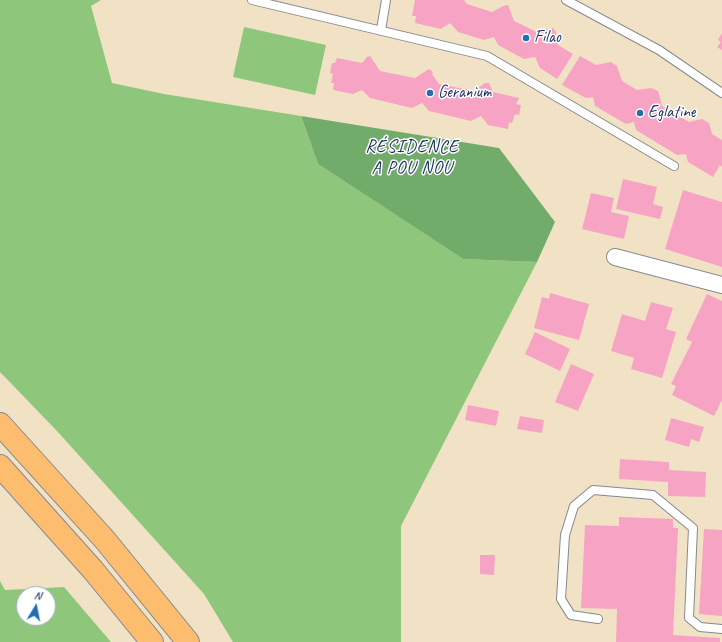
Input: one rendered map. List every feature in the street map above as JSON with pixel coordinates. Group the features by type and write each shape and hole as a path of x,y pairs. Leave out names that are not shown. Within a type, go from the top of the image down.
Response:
{"main road":[{"path":"0,424 105,540 188,642"},
{"path":"0,466 93,570 152,642"}],"street":[{"path":"615,256 722,285"}],"lane":[{"path":"252,0 487,56 674,166"},
{"path":"381,30 386,0"},
{"path":"566,0 659,50 722,93"},
{"path":"598,619 571,615 561,599 565,535 574,506 592,490 653,495 693,528 689,618 700,627 722,629"}],"green space":[{"path":"0,0 101,0 91,6 112,83 164,94 301,116 318,164 463,259 537,262 401,526 401,642 233,642 204,594 57,431 0,372"},
{"path":"244,27 326,45 315,95 233,77"},
{"path":"301,116 499,148 555,222 537,262 463,259 318,164"},
{"path":"0,581 5,590 16,589 16,626 56,626 56,587 64,587 111,642 0,642"}],"building":[{"name":"Filao","path":"415,0 464,0 467,4 492,12 508,5 514,21 537,32 553,28 556,32 558,45 573,54 557,79 540,68 535,57 524,59 498,45 494,37 484,40 458,32 450,23 441,29 415,23 416,16 412,16"},
{"path":"722,33 722,50 717,47 721,42 718,40"},
{"name":"Geranium","path":"370,56 380,71 415,78 429,69 433,72 432,74 439,84 474,91 485,83 489,83 493,92 519,98 516,104 521,105 519,115 515,114 512,123 509,122 508,129 488,125 481,116 471,121 429,111 422,103 412,108 370,98 362,90 353,94 333,90 334,83 331,83 333,74 330,73 332,63 335,63 337,58 362,63 367,57"},
{"name":"Eglatine","path":"580,56 596,65 611,62 617,66 622,81 637,90 651,88 658,91 662,106 689,122 702,119 709,123 712,134 722,140 722,167 720,165 713,177 688,162 686,154 677,155 636,130 634,122 626,124 595,106 593,97 586,98 562,85"},
{"path":"623,179 657,187 653,204 663,207 660,219 616,209"},
{"path":"683,190 722,202 722,267 665,249"},
{"path":"591,193 614,198 611,212 629,216 624,239 582,229"},
{"path":"550,293 589,304 579,340 534,328 542,297 549,299"},
{"path":"707,294 722,301 722,400 714,416 672,395 676,386 671,384 692,342 686,339"},
{"path":"651,302 673,308 666,329 676,332 662,378 631,369 634,358 611,351 622,314 645,321"},
{"path":"535,332 570,349 560,371 525,354"},
{"path":"571,364 594,374 578,411 555,402"},
{"path":"468,405 499,411 496,426 465,420"},
{"path":"520,416 544,420 542,433 517,429"},
{"path":"671,418 704,427 699,442 691,439 689,447 665,440"},
{"path":"620,459 669,462 669,470 706,472 705,497 668,496 668,482 619,479"},
{"path":"619,517 673,519 673,528 678,528 673,635 720,638 720,642 616,642 617,609 581,608 585,525 619,526"},
{"path":"704,529 722,530 722,616 699,614"},
{"path":"480,555 495,555 494,575 480,574"}],"place":[{"name":"Filao","path":"526,38"},
{"name":"Geranium","path":"430,93"},
{"name":"Eglatine","path":"640,113"}],"district":[{"name":"RÉSIDENCE A POU NOU","path":"412,157"}]}
